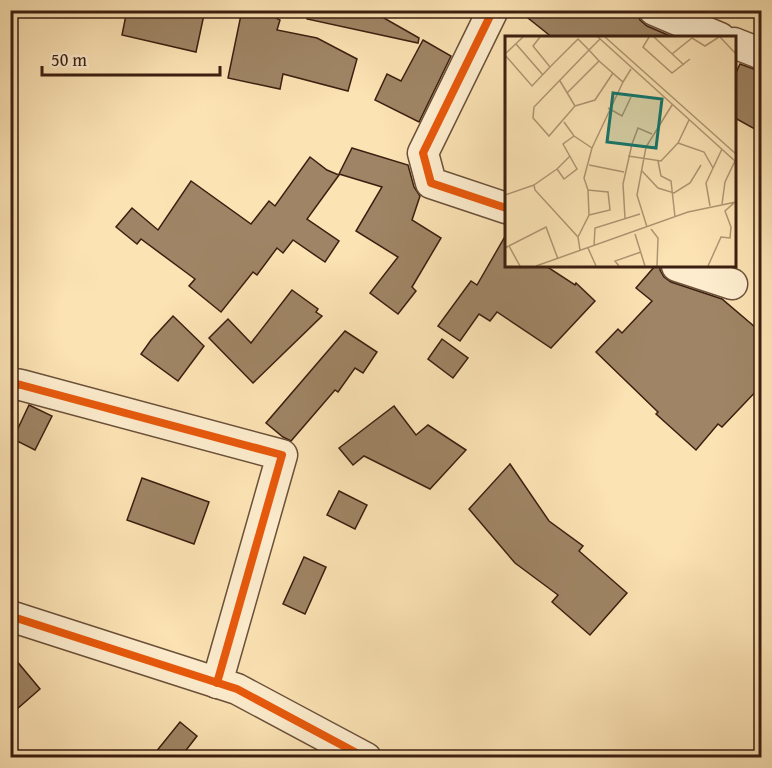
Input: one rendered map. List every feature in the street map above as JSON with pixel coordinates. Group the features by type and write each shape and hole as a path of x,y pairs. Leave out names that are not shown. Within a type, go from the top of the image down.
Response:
{"street":[{"path":"493,10 423,153 431,183 505,207"},
{"path":"654,10 715,36"},
{"path":"736,43 762,54"},
{"path":"679,267 732,284"},
{"path":"10,383 21,384 282,455 217,683"},
{"path":"10,616 237,690 366,758"}],"building":[{"path":"127,10 205,10 196,52 122,35"},
{"path":"242,10 272,10 271,15 280,20 277,30 317,38 357,59 348,91 283,74 280,89 228,78"},
{"path":"308,10 370,10 419,38 418,43 307,19"},
{"path":"518,10 633,10 647,26 670,36 550,36"},
{"path":"423,40 451,56 419,122 375,100 387,74 401,81"},
{"path":"740,64 762,72 762,133 736,119 736,73"},
{"path":"352,148 408,165 414,187 420,196 412,220 441,238 412,287 416,291 398,314 370,293 398,257 356,231 382,187 339,174"},
{"path":"310,157 327,170 339,175 307,219 339,241 325,262 293,240 283,253 277,248 257,275 253,272 221,312 189,286 195,279 141,239 137,244 116,227 132,208 158,230 191,181 251,224 269,201 275,206"},
{"path":"505,236 505,267 548,267 575,285 576,283 595,301 551,348 497,312 490,321 479,314 460,341 438,326 471,281 477,285"},
{"path":"654,267 660,267 664,277 671,282 722,299 762,333 762,385 722,427 718,424 696,450 656,414 658,412 596,352 618,329 622,333 652,301 636,288"},
{"path":"292,290 318,309 316,312 322,316 253,383 209,338 228,319 251,343"},
{"path":"173,316 204,346 178,381 141,354"},
{"path":"345,331 377,352 363,373 355,368 338,392 335,390 291,441 283,437 266,423"},
{"path":"442,339 468,358 453,378 428,359"},
{"path":"29,405 52,416 35,450 13,439"},
{"path":"394,406 416,435 428,425 466,450 430,489 364,456 353,465 339,448"},
{"path":"510,464 549,521 583,546 579,551 627,593 590,635 552,602 558,595 515,563 469,509"},
{"path":"142,478 209,502 194,544 127,520"},
{"path":"339,491 367,505 355,529 327,515"},
{"path":"304,557 326,567 305,614 283,604"},
{"path":"10,653 40,689 10,715"},
{"path":"180,722 197,736 180,758 151,758"}],"cycle path":[{"path":"493,10 423,153 431,183 505,208"},
{"path":"10,383 282,455 217,683"},
{"path":"10,616 237,689 366,758"}]}
